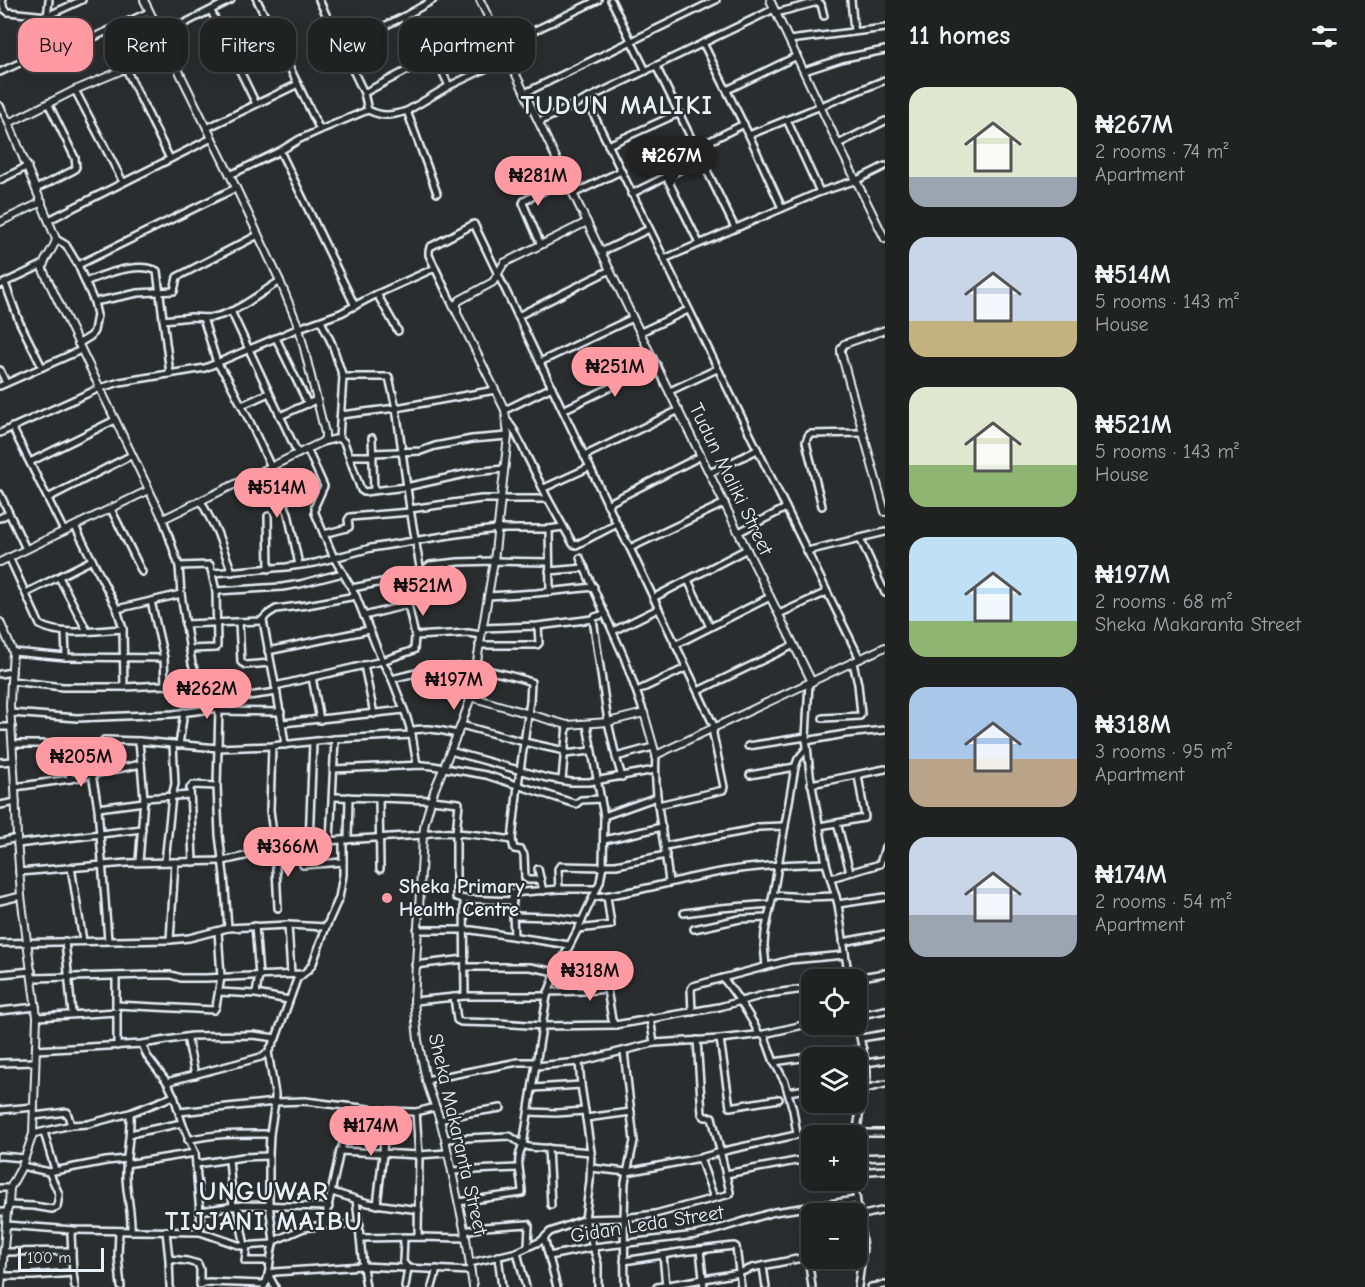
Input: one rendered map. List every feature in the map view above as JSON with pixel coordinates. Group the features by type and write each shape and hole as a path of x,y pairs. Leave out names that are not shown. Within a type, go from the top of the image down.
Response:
{"street":[{"path":"2,0 4,9 8,12 47,16 81,0"},
{"path":"0,72 40,53 44,45 49,0"},
{"path":"144,0 152,18"},
{"path":"188,22 231,0"},
{"path":"257,0 320,130"},
{"path":"319,0 327,18"},
{"path":"387,24 423,2 433,0"},
{"name":"Tudun Maliki Street","path":"480,0 489,18"},
{"path":"535,30 598,0"},
{"path":"611,0 646,70"},
{"path":"525,93 716,0"},
{"path":"770,0 885,238"},
{"path":"851,0 854,31"},
{"path":"539,122 775,11 818,2 821,3 824,16"},
{"path":"211,11 256,104"},
{"path":"93,38 149,12"},
{"path":"789,40 885,28"},
{"path":"704,43 782,208"},
{"path":"804,71 844,58 885,50"},
{"path":"727,90 797,56"},
{"path":"656,66 735,228"},
{"path":"9,123 75,90 119,72"},
{"path":"127,72 170,159"},
{"path":"179,72 280,281 299,328 325,433 322,442"},
{"path":"354,72 364,93 368,110"},
{"path":"364,93 404,72"},
{"path":"442,72 449,86"},
{"path":"230,175 280,152 300,139 368,110 380,116 407,111 449,86 478,72"},
{"name":"Tudun Maliki Street","path":"515,72 811,682"},
{"path":"749,135 885,80"},
{"path":"207,128 298,84"},
{"path":"75,90 123,182"},
{"path":"586,99 807,551 856,661 860,716 823,718"},
{"path":"36,189 74,171 76,167 75,158 48,103"},
{"path":"0,108 28,166 56,239 55,247 42,265 3,284 42,367"},
{"path":"407,111 437,193"},
{"path":"608,146 679,113"},
{"path":"787,120 820,192"},
{"path":"838,144 885,121"},
{"path":"696,148 744,124"},
{"path":"49,220 212,138"},
{"path":"280,152 355,306"},
{"path":"632,194 702,159"},
{"path":"0,180 28,166"},
{"path":"664,259 820,192 857,180 885,166"},
{"path":"573,194 621,171"},
{"path":"666,176 699,243"},
{"path":"541,245 523,203 566,179"},
{"path":"78,265 236,188"},
{"path":"0,222 42,202"},
{"path":"457,313 458,301 493,282 504,263 587,222"},
{"path":"457,313 429,251 430,247 474,224 714,726 713,734 723,790 658,805"},
{"path":"602,252 649,229"},
{"path":"94,302 138,293 174,291 177,277 258,235"},
{"path":"0,370 3,385 79,347 94,331 97,315 94,302 78,265 66,245 56,239"},
{"path":"42,265 79,347 163,519 179,566 192,664 201,684 215,699 219,710 217,786 219,835 228,928"},
{"path":"85,282 132,268 156,269 170,374"},
{"path":"0,433 100,388 120,382 205,368 321,321 435,268"},
{"path":"518,316 610,270"},
{"path":"163,320 213,318 231,311 280,281"},
{"path":"377,294 398,331"},
{"path":"641,332 688,310"},
{"path":"231,311 298,453"},
{"name":"Sheka Makaranta Street","path":"457,313 505,410 507,436 494,561 471,697 458,734 442,768 431,800 423,835 414,1001 421,1060 445,1139 465,1235 473,1287"},
{"path":"203,318 217,363 242,405 288,513 299,565"},
{"path":"540,362 633,318"},
{"path":"321,321 344,376 339,438"},
{"path":"885,330 843,344 841,349 885,512"},
{"path":"276,338 308,404"},
{"path":"562,410 657,365"},
{"path":"670,391 717,369"},
{"path":"344,376 388,376 396,408 406,487 421,573"},
{"path":"505,410 552,387"},
{"path":"341,415 396,408 495,390"},
{"path":"242,405 269,393"},
{"path":"280,416 316,400"},
{"path":"584,456 679,410"},
{"path":"30,462 115,420"},
{"path":"507,420 573,544 576,545 617,524"},
{"path":"12,427 64,531"},
{"path":"822,506 806,442 808,436 810,434 863,433"},
{"path":"350,456 421,451 472,439 507,436"},
{"path":"163,519 298,453 322,442 339,438"},
{"path":"339,438 344,442 361,490 364,492 406,487 474,472 504,469"},
{"path":"372,438 374,490"},
{"path":"307,449 324,486 315,506 315,513 334,558 356,596 392,680 411,733 417,765"},
{"path":"710,473 757,450"},
{"path":"48,498 132,455"},
{"path":"607,504 701,456"},
{"path":"544,488 590,467"},
{"path":"0,562 149,490"},
{"path":"0,494 26,549"},
{"path":"324,534 349,527 350,518 410,511 468,500 548,499"},
{"path":"201,501 217,532 232,572"},
{"path":"630,548 725,503"},
{"path":"739,532 786,508"},
{"path":"111,509 142,572"},
{"path":"0,518 9,513"},
{"path":"268,516 269,569"},
{"path":"75,526 117,609 123,629 124,687"},
{"path":"213,573 299,565 415,540 497,529 564,527"},
{"path":"549,529 550,592"},
{"path":"807,551 885,532"},
{"path":"860,538 885,593"},
{"path":"653,598 747,549"},
{"path":"9,557 40,625 65,632 123,629"},
{"path":"580,558 637,691 656,754 657,796 669,883"},
{"path":"26,593 92,560"},
{"path":"351,588 421,573 430,566 494,561 549,562"},
{"path":"364,615 429,596 448,593 448,564"},
{"path":"179,566 210,565 216,591 218,644 216,648 189,649"},
{"path":"549,571 585,568"},
{"path":"216,591 282,587 343,573"},
{"path":"59,577 87,631"},
{"path":"688,580 710,627"},
{"path":"488,596 594,587"},
{"path":"779,614 826,592"},
{"path":"117,609 181,594"},
{"path":"185,624 263,620 276,609 356,596"},
{"path":"675,645 771,597"},
{"path":"151,601 164,658 165,685"},
{"path":"215,699 226,696 248,696 312,677 382,661 414,650 415,636 408,604"},
{"path":"613,631 658,609"},
{"path":"415,636 538,626 593,619 605,614"},
{"path":"593,619 608,722 622,777"},
{"path":"263,620 283,723 285,745"},
{"path":"0,622 14,652 11,713 19,872 38,1017 33,1134 22,1166 10,1188 9,1205 3,1212 6,1225 2,1237 1,1287"},
{"path":"239,622 241,662 246,665 270,663"},
{"path":"479,645 537,645 539,643 538,626"},
{"path":"268,651 369,630"},
{"path":"65,632 66,657"},
{"path":"698,691 794,645"},
{"path":"656,754 885,647"},
{"path":"14,652 66,657 164,658"},
{"path":"364,665 374,714"},
{"path":"392,680 425,671 462,667 531,682 529,714 512,840 513,849 521,850 524,855 525,878 541,880"},
{"path":"637,691 686,668"},
{"path":"0,674 12,672"},
{"path":"312,677 320,720"},
{"path":"11,681 63,687 201,684"},
{"path":"811,682 806,739 811,784 826,863 838,904 847,969"},
{"path":"471,697 567,725 608,722 644,713"},
{"path":"11,713 77,718 219,710 281,712"},
{"path":"283,723 404,710"},
{"path":"165,862 175,784 176,745 184,712"},
{"path":"461,725 565,752 591,751"},
{"path":"562,780 567,725"},
{"path":"458,1202 522,1193 518,1168 520,1151 529,1112 548,994 556,972 597,889 603,866 604,816 587,725"},
{"path":"0,727 12,727"},
{"path":"68,750 99,748 104,740 218,748 285,745 411,733 418,729 458,734"},
{"path":"748,746 885,730"},
{"path":"330,841 334,740"},
{"path":"139,741 144,800 139,862"},
{"path":"309,843 313,742"},
{"path":"13,744 64,744 68,750 70,779"},
{"path":"272,746 270,810 275,849 278,908"},
{"path":"616,757 653,747"},
{"path":"766,966 764,946 788,802 795,767 807,748"},
{"path":"450,751 547,778 571,782 583,783 655,770"},
{"path":"0,762 14,761"},
{"path":"15,787 70,779 141,764"},
{"path":"334,769 433,766 486,775 576,804 581,800 601,799"},
{"path":"750,775 795,767"},
{"path":"811,784 885,771"},
{"path":"92,774 98,808 108,940"},
{"path":"820,826 865,817 858,774"},
{"path":"193,862 190,788 193,785 217,786"},
{"path":"98,808 190,795"},
{"path":"604,816 657,796"},
{"path":"333,797 459,803 456,833 456,897 513,901"},
{"path":"167,1082 261,1058 268,1052 276,1038 297,979 314,963 339,898 349,797"},
{"path":"379,798 380,869"},
{"path":"0,805 16,802"},
{"path":"837,823 850,872"},
{"path":"604,840 662,826"},
{"path":"665,846 750,831 758,827 785,826"},
{"path":"0,842 142,829"},
{"path":"19,872 139,862 223,861 309,843 430,833 456,833 512,840"},
{"path":"831,878 879,864 885,847"},
{"path":"559,889 558,869 560,866 616,865 666,855"},
{"path":"170,940 175,862"},
{"path":"303,865 343,862"},
{"path":"593,897 624,893 716,872 778,864 826,863"},
{"path":"71,867 83,941"},
{"path":"538,869 543,891"},
{"path":"514,936 512,893 597,889"},
{"path":"773,895 836,896"},
{"path":"0,901 21,896"},
{"path":"578,929 611,925 607,896"},
{"path":"838,904 885,897"},
{"path":"464,899 465,996"},
{"path":"684,913 771,904"},
{"path":"514,916 553,917 582,921"},
{"path":"694,929 740,919 768,918"},
{"path":"0,943 170,940 189,938 228,928 288,925 326,927"},
{"path":"288,925 291,974"},
{"path":"255,927 259,975 256,994"},
{"path":"38,1017 116,1009 214,1010 221,977 218,930"},
{"path":"417,930 464,930 569,945"},
{"path":"843,942 885,934"},
{"path":"65,941 72,1014"},
{"path":"692,1012 692,987 790,960 845,955"},
{"path":"415,965 465,959"},
{"path":"465,967 530,967 556,972"},
{"path":"867,976 885,973"},
{"path":"0,974 69,977 171,975 181,978 302,974"},
{"path":"116,976 117,1046"},
{"path":"591,1168 627,1172 700,1158 797,1134 785,1082 761,1034 723,978"},
{"path":"414,1001 465,996 548,994 607,989 612,1020 615,1025"},
{"path":"454,997 458,1021 543,1026 615,1025 719,1007 767,994 801,989"},
{"path":"219,992 256,994 289,1000"},
{"path":"0,1011 36,1007"},
{"path":"867,1014 885,1010"},
{"path":"650,1018 654,1043"},
{"path":"426,1080 518,1062 536,1064 579,1062 654,1043 720,1039 761,1034 801,1025"},
{"path":"36,1050 142,1044 187,1036 220,1034 276,1038"},
{"path":"861,1038 885,1034"},
{"path":"860,1035 863,1047"},
{"path":"187,1036 195,1075"},
{"path":"720,1039 729,1106 779,1099"},
{"path":"470,1263 517,1251 541,1241 550,1232 585,1219 655,1214 730,1193 712,1117 705,1117 702,1114 697,1040"},
{"path":"142,1044 147,1056 167,1082 174,1096 188,1140 195,1153 200,1232"},
{"path":"624,1051 634,1141 625,1182 626,1287"},
{"path":"169,1259 198,1264 200,1286 208,1282 265,1285 269,1276 269,1261 274,1242 269,1205 269,1156 275,1102 268,1052"},
{"path":"774,1062 801,1058"},
{"path":"867,1063 885,1060"},
{"path":"0,1063 35,1062"},
{"path":"579,1062 580,1085 591,1152 585,1219 598,1264 598,1287"},
{"path":"867,1088 885,1084"},
{"path":"533,1088 580,1085"},
{"path":"788,1092 801,1090"},
{"path":"33,1134 71,1125 88,1124 130,1113 174,1096"},
{"path":"179,1113 275,1102 305,1101 385,1111 416,1112 436,1107"},
{"path":"0,1110 34,1107"},
{"path":"324,1225 340,1151 359,1108"},
{"path":"440,1120 501,1108"},
{"path":"34,1116 65,1111 69,1113 71,1125"},
{"path":"377,1205 385,1111"},
{"path":"416,1112 419,1155 418,1237"},
{"path":"529,1112 585,1114 631,1112"},
{"path":"130,1113 126,1177 131,1231"},
{"path":"130,1134 182,1123"},
{"path":"9,1205 52,1209 57,1207 59,1194 44,1132"},
{"path":"188,1140 230,1133 270,1134"},
{"path":"867,1134 885,1133"},
{"path":"445,1139 510,1136 523,1145 591,1152"},
{"path":"548,1148 551,1205"},
{"path":"340,1151 419,1155 447,1153"},
{"path":"22,1166 52,1171 195,1153"},
{"path":"0,1156 25,1158"},
{"path":"196,1164 269,1156"},
{"path":"867,1158 885,1157"},
{"path":"700,1158 714,1198"},
{"path":"229,1159 235,1206 246,1246 245,1261 269,1261"},
{"path":"726,1174 801,1160"},
{"path":"452,1171 518,1168"},
{"path":"867,1171 885,1170"},
{"path":"0,1188 10,1188"},
{"path":"855,1191 857,1203"},
{"path":"332,1192 377,1205 418,1210"},
{"path":"356,1200 366,1287"},
{"name":"Gidan Leda Street","path":"549,1256 594,1247 696,1235 774,1212 856,1200"},
{"path":"200,1211 235,1206 329,1207"},
{"path":"867,1214 885,1210"},
{"path":"360,1238 465,1235 484,1227 528,1224 528,1246"},
{"path":"6,1225 73,1230 200,1232 216,1239 246,1246 274,1242 304,1228 324,1225 360,1225"},
{"path":"73,1230 71,1234 75,1287"},
{"path":"119,1231 118,1256 121,1287"},
{"path":"166,1231 170,1287"},
{"path":"404,1237 403,1262 408,1268 405,1287"},
{"path":"544,1238 557,1287"},
{"path":"624,1261 736,1246 741,1287"},
{"path":"700,1250 704,1287"},
{"path":"3,1252 72,1251"},
{"path":"517,1251 526,1287"},
{"path":"663,1255 665,1286"},
{"path":"498,1256 502,1287"},
{"path":"657,1287 739,1273 801,1259"},
{"path":"269,1276 275,1272 362,1266 471,1271"},
{"path":"763,1266 766,1287"},
{"path":"432,1287 437,1269"},
{"path":"811,1269 812,1287"},
{"path":"858,1287 861,1269"},
{"path":"2,1275 33,1276 73,1273"},
{"path":"269,1276 275,1287"},
{"path":"871,1287 885,1285"}],"place":[{"name":"Sheka Primary Health Centre","path":"387,898"}],"district":[{"name":"TUDUN MALIKI","path":"617,106"},
{"name":"UNGUWAR TIJJANI MAIBU","path":"264,1207"}]}
